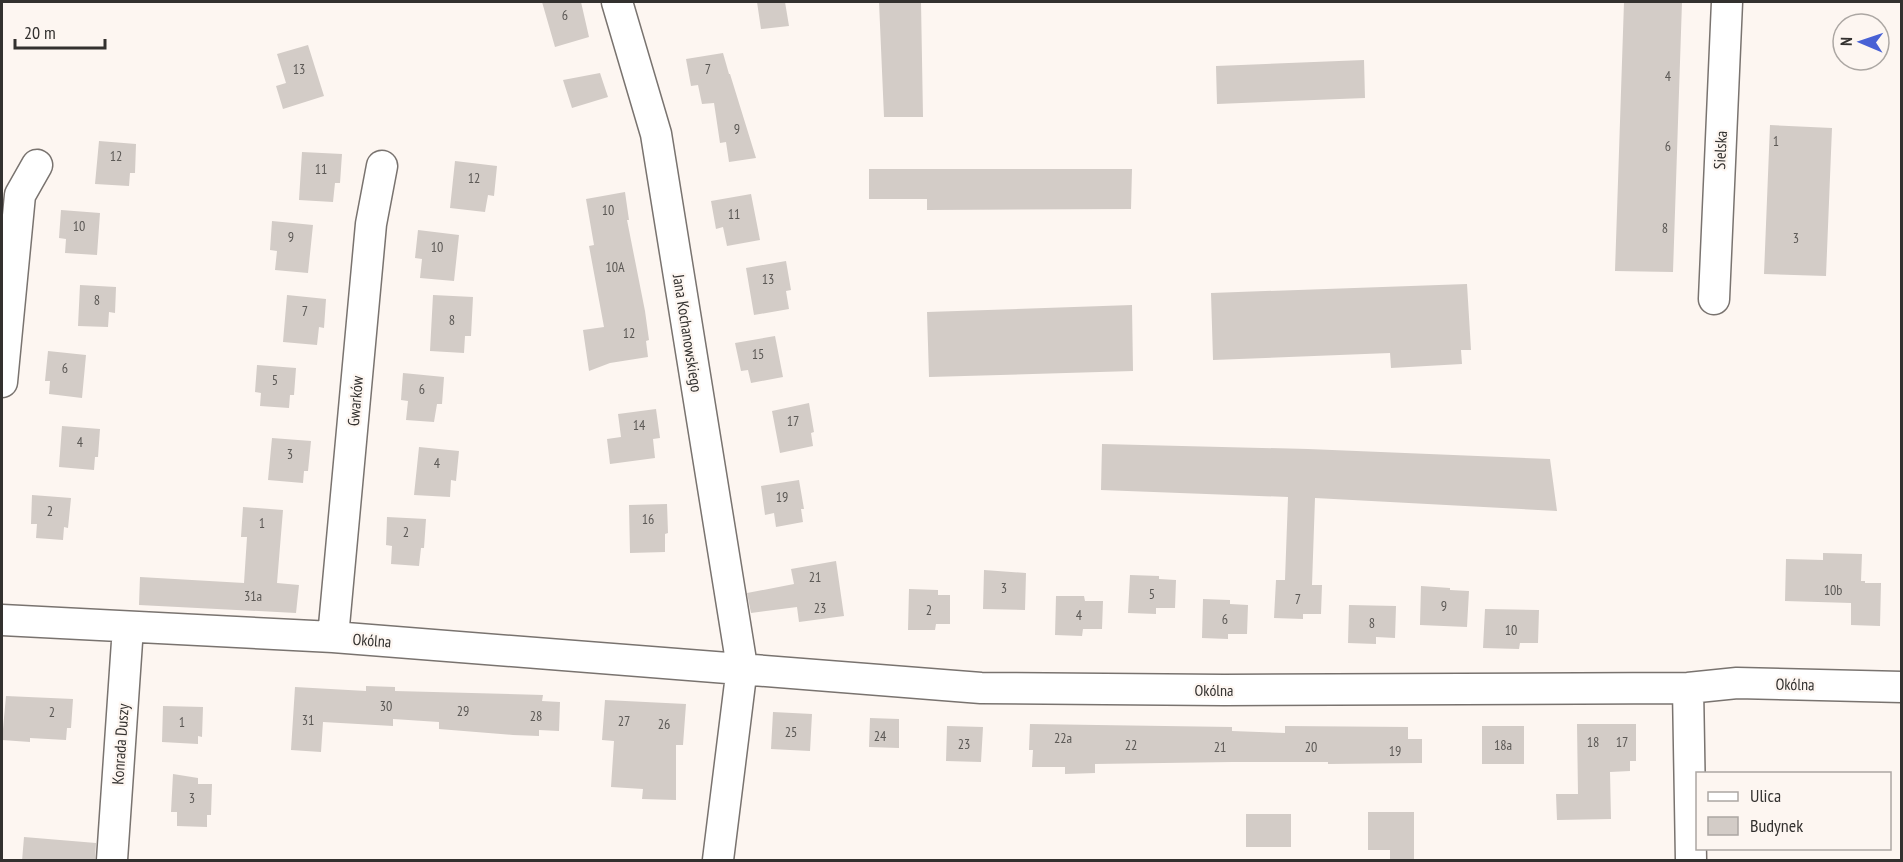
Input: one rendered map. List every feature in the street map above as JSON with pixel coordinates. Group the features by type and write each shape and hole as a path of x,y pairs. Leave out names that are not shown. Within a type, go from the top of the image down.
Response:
{"street":[{"name":"Jana Kochanowskiego","path":"617,2 656,134 742,668"},
{"name":"Sielska","path":"1714,299 1727,2"},
{"path":"2,382 20,195 37,165"},
{"name":"Gwarków","path":"333,637 371,224 382,166"},
{"name":"Okólna","path":"2,620 333,637 981,688 1236,690 1688,688 1737,683 1902,687"},
{"name":"Konrada Duszy","path":"112,861 128,627"},
{"path":"718,861 742,668"},
{"path":"1688,688 1691,861"}],"building":[{"path":"542,2 581,2 589,37 555,47"},
{"path":"757,2 785,2 789,26 761,29"},
{"path":"879,2 921,2 923,117 884,117"},
{"path":"1624,2 1682,2 1673,272 1615,271"},
{"path":"308,45 324,96 283,109 276,86 286,83 277,54"},
{"path":"723,53 756,158 729,162 726,142 720,143 714,103 702,104 698,85 691,86 686,59"},
{"path":"1364,60 1365,98 1217,104 1216,66"},
{"path":"600,73 608,97 572,108 563,80"},
{"path":"1770,125 1832,128 1826,276 1764,274"},
{"path":"99,141 136,144 135,173 130,173 129,186 95,184"},
{"path":"302,152 342,154 340,183 335,183 333,202 299,200"},
{"path":"455,161 497,166 494,196 488,195 485,212 450,208"},
{"path":"869,169 1132,169 1131,209 927,210 927,199 869,199"},
{"path":"625,192 629,220 627,220 645,311 649,340 646,341 648,357 610,363 589,371 583,330 604,327 589,246 594,245 586,199"},
{"path":"751,194 760,240 727,246 723,227 716,229 711,201"},
{"path":"61,210 100,213 97,255 65,253 66,239 59,238"},
{"path":"272,221 313,225 308,273 275,270 277,251 270,250"},
{"path":"418,230 459,235 454,281 420,278 422,259 415,258"},
{"path":"786,261 791,290 786,291 789,309 754,315 746,268"},
{"path":"1467,284 1471,350 1461,350 1462,364 1391,368 1390,353 1213,360 1211,293"},
{"path":"80,285 116,287 115,313 109,312 108,327 78,326"},
{"path":"287,295 326,299 324,328 319,327 317,345 283,342"},
{"path":"433,295 473,297 471,336 465,336 464,353 430,351"},
{"path":"1132,305 1133,371 929,377 927,312"},
{"path":"775,336 783,377 751,383 748,370 741,371 735,343"},
{"path":"48,351 86,355 82,398 49,394 50,381 45,381"},
{"path":"257,365 296,368 294,395 290,395 289,408 260,406 261,393 255,392"},
{"path":"403,373 444,377 442,404 437,404 434,422 406,420 408,401 401,400"},
{"path":"809,403 814,432 811,433 813,446 780,453 772,411"},
{"path":"656,409 660,438 653,439 655,458 610,464 607,439 621,437 618,414"},
{"path":"62,426 100,429 98,457 95,457 94,470 59,467"},
{"path":"272,438 311,441 308,471 304,471 303,483 268,480"},
{"path":"1102,444 1308,449 1550,459 1557,511 1315,498 1312,585 1322,585 1321,614 1303,614 1303,619 1274,618 1276,580 1285,580 1288,497 1101,490"},
{"path":"419,447 459,451 456,481 451,480 450,497 414,495"},
{"path":"799,480 804,509 801,509 803,522 776,527 774,513 765,515 761,486"},
{"path":"32,495 71,498 68,528 64,527 63,540 36,538 37,524 31,524"},
{"path":"667,504 668,533 665,534 665,552 630,553 629,505"},
{"path":"243,507 283,510 277,583 299,585 296,613 139,605 140,577 244,583 247,537 241,537"},
{"path":"387,517 426,519 424,548 421,548 419,566 391,564 392,546 386,545"},
{"path":"1823,553 1862,554 1861,581 1881,583 1880,626 1851,625 1851,603 1785,601 1786,559 1823,560"},
{"path":"836,561 844,616 799,622 797,607 751,613 747,593 794,584 791,569"},
{"path":"984,570 1026,573 1025,610 983,609"},
{"path":"1130,575 1159,576 1159,579 1176,580 1175,608 1156,608 1156,614 1128,613"},
{"path":"1421,586 1469,591 1467,627 1420,625"},
{"path":"909,589 938,590 938,595 950,595 950,624 936,624 935,630 908,630"},
{"path":"1056,596 1084,596 1085,601 1103,601 1102,629 1083,629 1082,636 1055,635"},
{"path":"1203,599 1230,600 1230,604 1248,605 1247,634 1228,634 1228,639 1202,638"},
{"path":"1349,605 1396,606 1395,638 1376,637 1376,644 1348,643"},
{"path":"1485,609 1539,610 1538,643 1520,643 1519,649 1483,648"},
{"path":"366,686 395,687 395,691 543,695 542,701 560,702 559,731 539,730 539,736 439,729 439,722 393,719 393,726 323,722 321,752 291,750 295,687 366,691"},
{"path":"6,696 73,699 71,728 67,728 66,740 30,738 30,742 2,740"},
{"path":"605,700 686,704 683,745 676,745 676,800 642,799 643,789 611,787 614,741 602,740"},
{"path":"163,706 203,707 202,737 198,736 198,744 162,742"},
{"path":"773,712 812,714 810,751 771,749"},
{"path":"870,718 899,719 899,748 869,747"},
{"path":"1030,724 1232,727 1232,731 1285,733 1285,726 1408,727 1408,739 1422,739 1422,763 1095,764 1095,773 1065,774 1065,767 1032,767 1033,750 1029,750"},
{"path":"1577,724 1636,724 1636,761 1630,761 1630,771 1610,772 1611,819 1557,820 1556,794 1578,794"},
{"path":"947,726 983,727 981,762 946,761"},
{"path":"1482,726 1524,726 1524,764 1482,764"},
{"path":"173,774 198,778 198,784 212,784 211,815 207,815 207,827 177,826 177,812 171,812"},
{"path":"1368,812 1414,812 1414,861 1390,861 1390,850 1368,850"},
{"path":"1246,814 1291,814 1291,847 1246,847"},
{"path":"24,837 96,843 95,861 22,861"}]}
